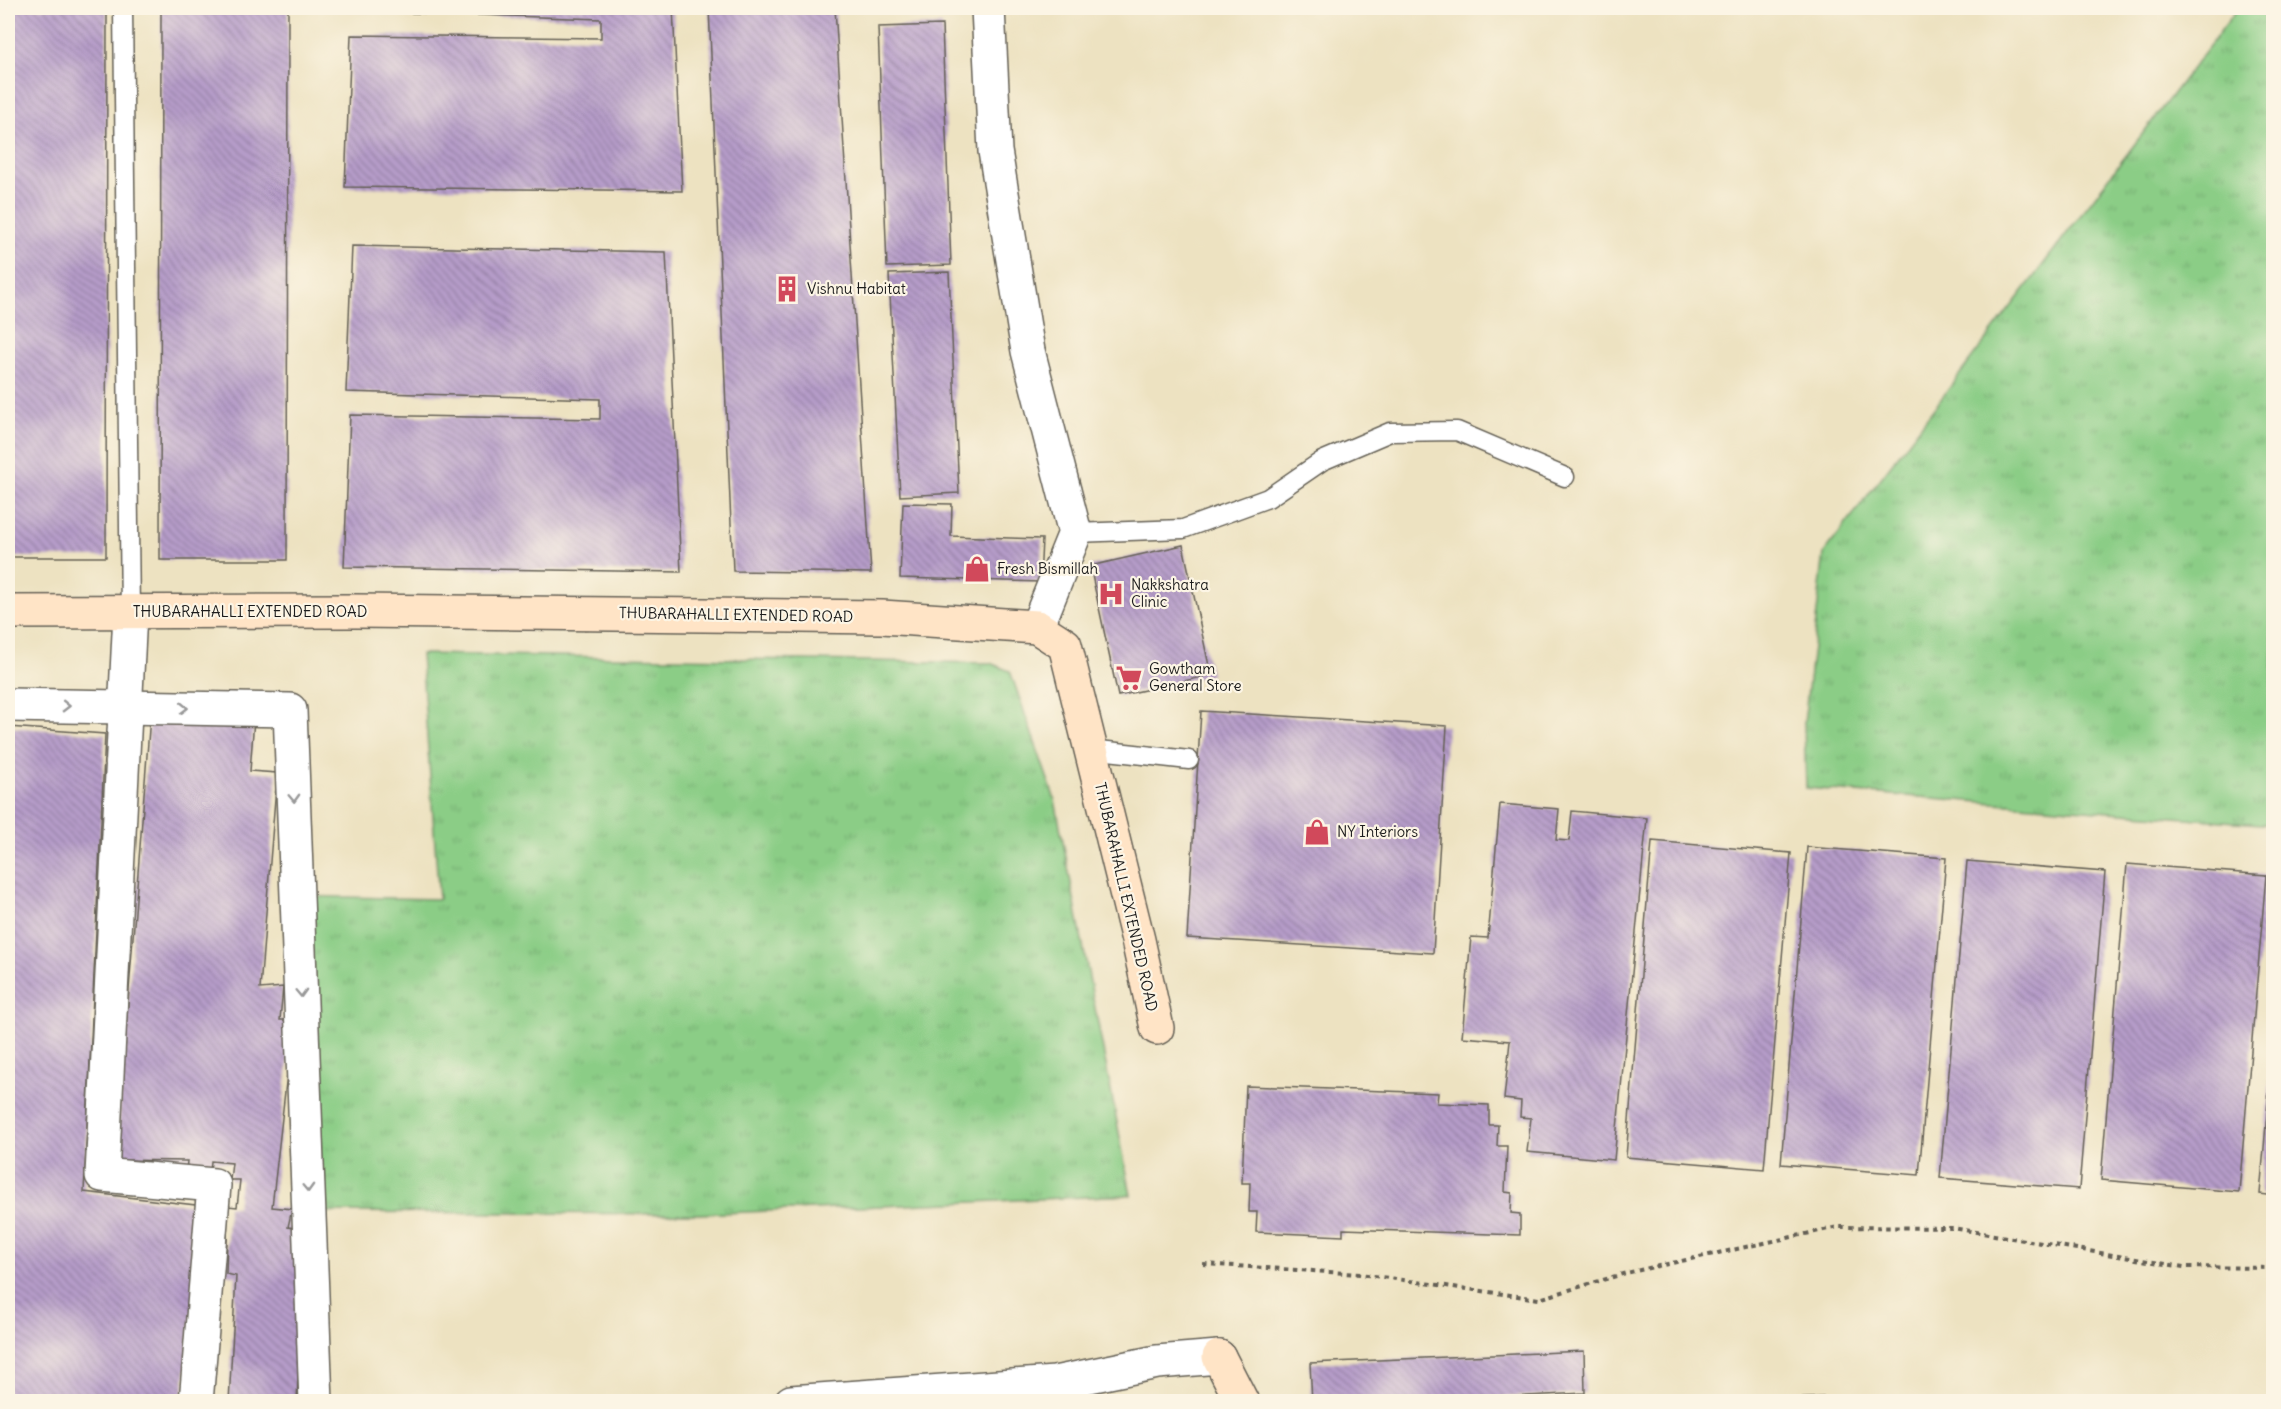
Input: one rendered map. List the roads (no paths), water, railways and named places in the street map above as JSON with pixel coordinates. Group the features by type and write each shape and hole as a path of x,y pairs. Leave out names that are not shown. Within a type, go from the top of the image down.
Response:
{"street":[{"path":"987,8 995,151 1022,316 1028,351 1075,532 1037,627"},
{"name":"THUBARAHALLI EXTENDED ROAD","path":"8,612 356,611 882,617 1037,627 1065,645 1138,940 1156,1028"},
{"path":"130,613 102,1175 214,1185 196,1401"},
{"path":"8,705 290,710 316,1401"},
{"path":"791,1401 1054,1383 1157,1362 1220,1357 1242,1401"}],"lane":[{"path":"123,8 130,613"},
{"path":"1075,532 1183,529 1268,498 1322,462 1390,432 1457,431 1565,477"},
{"path":"1090,749 1189,760"}],"place":[{"name":"Vishnu Habitat","path":"787,289"},
{"name":"Fresh Bismillah","path":"977,569"},
{"name":"Nakkshatra Clinic","path":"1111,594"},
{"name":"Gowtham General Store","path":"1129,678"},
{"name":"NY Interiors","path":"1317,832"}]}
